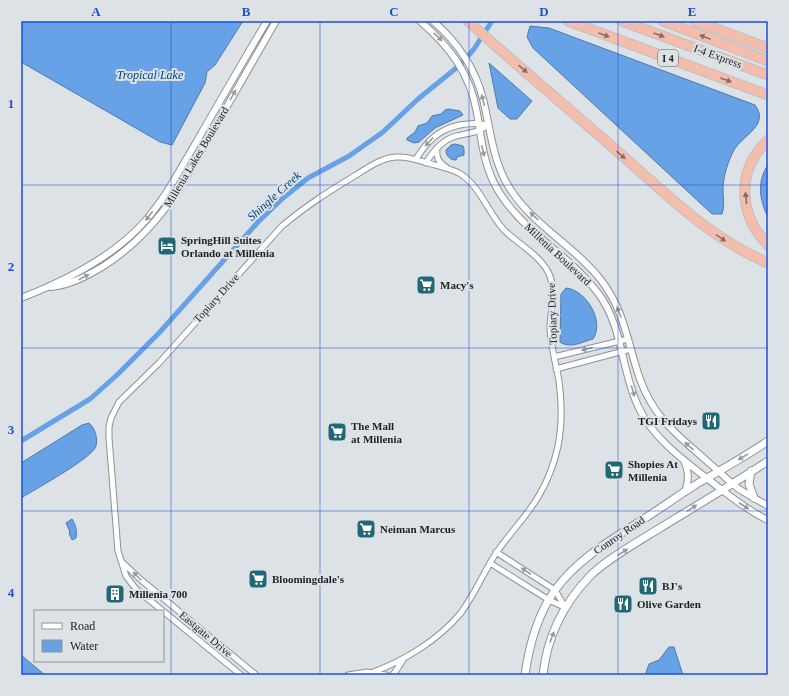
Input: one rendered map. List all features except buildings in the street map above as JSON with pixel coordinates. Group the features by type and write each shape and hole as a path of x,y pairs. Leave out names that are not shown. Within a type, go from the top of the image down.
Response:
{"highway":[{"name":"I 4","path":"568,21 768,95"},
{"name":"I-4 Express","path":"622,21 768,75"},
{"name":"I-4 Express","path":"663,21 768,60"},
{"path":"695,21 768,48"},
{"path":"469,22 690,215 729,244 768,263"},
{"path":"768,140 756,154 748,169 745,182 745,198 749,217 758,234 768,245"}],"main road":[{"name":"Conroy Road","path":"526,675 527,660 539,619 555,590 584,560 603,545 718,471 768,441"},
{"name":"Conroy Road","path":"543,675 544,662 550,642 565,607 591,575 609,561 721,489 768,461"},
{"path":"751,471 749,484 754,498"}],"street":[{"name":"Millenia Lakes Boulevard","path":"21,298 47,288 85,268 107,254 146,220 176,177 267,21"},
{"name":"Millenia Lakes Boulevard","path":"47,288 64,286 76,281 117,258 157,220 177,193 276,21"},
{"name":"Millenia Boulevard","path":"420,21 443,42 454,56 464,73 475,101 483,153 494,183 501,195 521,220 589,281 600,295 607,308 620,341 638,406 652,428 668,446 683,459 746,507 768,520"},
{"name":"Millenia Boulevard","path":"432,21 450,37 471,67 481,94 496,159 509,187 526,209 599,278 612,295 620,313 640,379 649,400 659,416 674,433 732,483 768,506"},
{"path":"416,159 429,142 441,132 453,127 478,123 488,125"},
{"path":"426,162 437,148 450,138 479,131 488,125"},
{"name":"Topiary Drive","path":"437,148 436,154 440,162 450,169"},
{"name":"Topiary Drive","path":"109,438 111,418 119,402 159,363 282,226 318,197 375,163 390,158 399,157 416,159 458,172 469,181 503,229 546,269 552,284 550,328 562,410 559,441 554,462 540,495 496,552 472,596 460,613 437,635 409,654"},
{"path":"554,357 628,339"},
{"path":"556,369 632,350"},
{"name":"Eastgate Drive","path":"109,438 118,551 121,561 126,576 136,588 163,610"},
{"path":"683,459 688,469 689,477 685,492"},
{"path":"496,552 555,590 565,607"},
{"name":"Eastgate Drive","path":"121,561 140,579 256,675"},
{"path":"490,563 549,600 565,607"},
{"name":"Eastgate Drive","path":"164,611 241,675"},
{"path":"373,672 393,664 409,654"},
{"path":"393,675 398,665 409,654"},
{"path":"348,675 373,672 386,675"}],"water":[{"name":"Tropical Lake","path":"21,21 243,21 215,65 207,72 205,83 172,145 160,142 21,62"},
{"path":"530,26 549,28 755,105 759,112 757,124 734,150 726,169 723,184 724,205 722,214 712,214 533,48 527,37"},
{"path":"489,63 532,101 517,119 510,119 498,108"},
{"path":"448,109 460,111 463,115 435,128 419,142 414,143 407,140 407,138 415,132 418,126 427,123 432,116 441,114"},
{"path":"455,144 463,146 464,155 457,157 456,160 450,158 446,150 451,145"},
{"path":"768,165 768,217 760,191 762,177"},
{"path":"566,288 580,294 592,308 597,324 593,339 572,345 560,342 561,294"},
{"path":"89,423 94,430 97,443 93,451 75,465 21,498 21,463 82,425"},
{"path":"72,519 75,526 76,538 72,540 66,523"},
{"path":"669,647 674,647 683,675 645,675 649,664 659,660"},
{"path":"21,655 45,675 21,675"}],"waterway":[{"name":"Shingle Creek","path":"21,441 90,399 117,375 159,333 258,222 283,198 308,178 349,156 383,132 418,99 460,65 474,49 492,21"}],"place":[{"name":"SpringHill Suites Orlando at Millenia","path":"167,246"},
{"name":"Macy's","path":"426,285"},
{"name":"TGI Fridays","path":"711,421"},
{"name":"The Mall at Millenia","path":"337,432"},
{"name":"Shopies At Millenia","path":"614,470"},
{"name":"Neiman Marcus","path":"366,529"},
{"name":"Bloomingdale's","path":"258,579"},
{"name":"BJ's","path":"648,586"},
{"name":"Millenia 700","path":"115,594"},
{"name":"Olive Garden","path":"623,604"}]}
